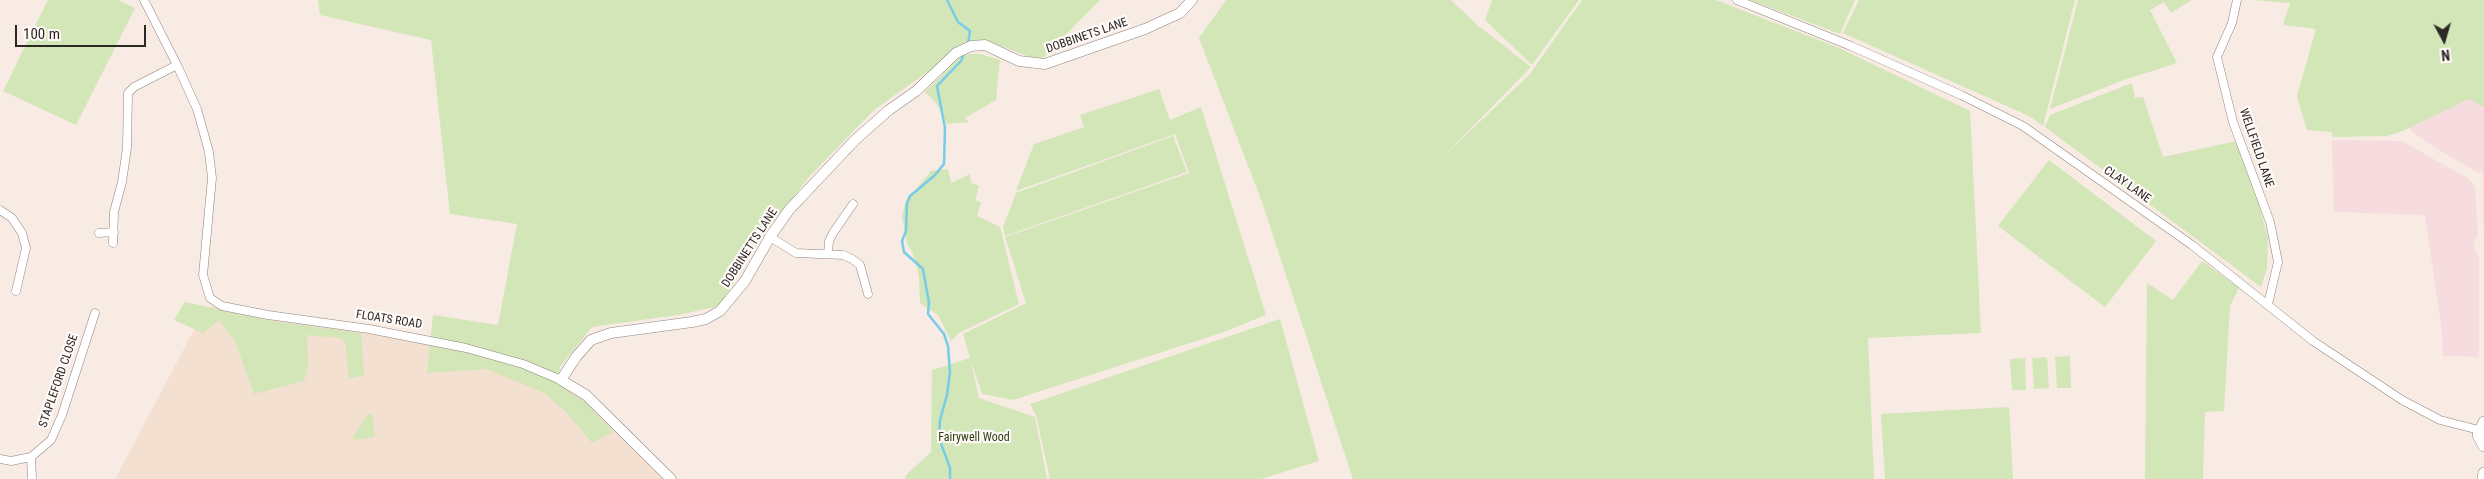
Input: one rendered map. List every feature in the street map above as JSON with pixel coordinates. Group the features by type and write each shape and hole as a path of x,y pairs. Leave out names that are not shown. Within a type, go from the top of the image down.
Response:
{"main road":[{"path":"2481,426 2479,439 2484,446"},
{"path":"2483,479 2484,473"}],"street":[{"path":"113,243 116,202 125,164 128,93 134,87 177,65 144,0"},
{"name":"DOBBINETS LANE","path":"956,53 971,46 985,45 1019,61 1045,64 1145,29 1180,13 1192,0"},
{"name":"CLAY LANE","path":"1737,0 1851,46 1961,95 2023,126 2192,245 2313,341 2402,400 2440,420 2481,426"},
{"name":"WELLFIELD LANE","path":"2237,0 2232,23 2217,57 2234,122 2270,222 2278,262 2268,304"},
{"name":"DOBBINETTS LANE","path":"561,380 576,356 591,340 611,333 706,319 720,311 745,281 770,237 789,210 855,140 889,110 916,90 956,53"},
{"name":"FLOATS ROAD","path":"177,65 197,109 209,152 212,178 203,275 207,291 214,302 268,315 369,329 466,348 523,364 561,380 586,395 671,479"},
{"path":"828,254 829,241 853,204"},
{"path":"0,210 12,218 22,233 26,248 16,290"},
{"path":"99,233 114,232"},
{"path":"770,237 796,252 843,255 860,266 868,294"},
{"name":"STAPLEFORD CLOSE","path":"31,457 50,440 57,427 95,313"},
{"path":"0,459 11,462 31,457 32,479"}],"shaded area":[{"path":"2484,67 2484,249 2483,173 2477,172 2437,149 2411,131 2404,76"},
{"path":"2332,140 2402,141 2469,179 2475,187 2478,235 2474,242 2474,250 2479,257 2479,357 2443,356 2442,331 2425,215 2334,212"},
{"path":"213,306 222,309 369,329 523,364 586,395 671,479 115,479 205,309"}],"green space":[{"path":"48,0 118,0 135,8 76,125 3,91"},
{"path":"318,0 1100,0 1040,61 991,42 959,45 930,70 874,110 809,177 765,233 719,306 678,315 592,327 560,367 559,385 586,403 613,432 592,443 566,412 544,393 487,369 427,373 433,315 498,325 517,224 450,214 431,40 320,15"},
{"path":"1226,0 1451,0 1476,24 1531,67 1444,156 1529,75 1582,0 1716,0 1839,48 1970,111 1981,333 1868,338 1874,479 1353,479 1262,202 1199,38"},
{"path":"1492,0 1579,0 1532,65 1485,20"},
{"path":"1750,0 1855,0 1840,34"},
{"path":"1859,0 2075,0 2043,126 2029,116 1843,33"},
{"path":"2078,0 2192,0 2171,13 2164,2 2150,10 2177,63 2124,80 2050,109"},
{"path":"2252,0 2484,0 2484,107 2469,99 2405,130 2387,136 2333,137 2332,132 2307,130 2297,96 2316,29 2283,25 2290,3"},
{"path":"969,54 980,54 1000,60 996,100 965,118 969,122 947,124 937,104 925,92 958,59"},
{"path":"2132,83 2135,98 2143,97 2163,157 2237,141 2258,200 2268,239 2267,268 2261,287 2045,127 2050,115"},
{"path":"1159,89 1170,120 1201,107 1266,315 1221,333 1013,400 982,394 963,334 1026,303 1005,237 1189,173 1175,134 1016,191 1034,144 1084,127 1080,115"},
{"path":"1173,136 1187,172 1005,236 1003,227 1016,193"},
{"path":"2049,160 2156,241 2105,307 1998,226"},
{"path":"948,169 951,183 970,174 971,183 979,186 975,201 981,202 977,216 1000,227 1019,304 959,333 951,341 938,315 920,303 919,276 913,253 907,244 902,217 905,203 931,171"},
{"path":"2202,261 2239,288 2230,306 2224,411 2205,412 2203,479 2145,479 2147,283 2173,300"},
{"path":"185,302 270,321 361,333 364,375 349,379 345,342 340,338 307,335 308,366 304,381 254,394 235,341 219,320 203,333 174,320"},
{"path":"1280,319 1319,461 1261,479 1050,479 1036,415 1030,404"},
{"path":"2070,356 2071,388 2057,388 2055,357"},
{"path":"2047,357 2049,388 2034,389 2032,358"},
{"name":"Fairywell Wood","path":"970,358 979,398 1035,417 1047,479 905,479 905,476 931,452 932,370"},
{"path":"2025,358 2026,390 2012,390 2010,359"},
{"path":"2009,407 2013,479 1885,479 1881,414"},
{"path":"368,414 372,414 375,437 355,440 352,438"}],"waterway":[{"path":"947,0 958,22 970,31 968,45"},
{"path":"950,479 950,468 939,438 940,420 947,395 950,372 948,346 944,334 928,314 929,303 923,269 904,252 902,241 906,231 907,203 910,196 934,176 944,164 945,128 937,86 961,61 964,54"}]}
